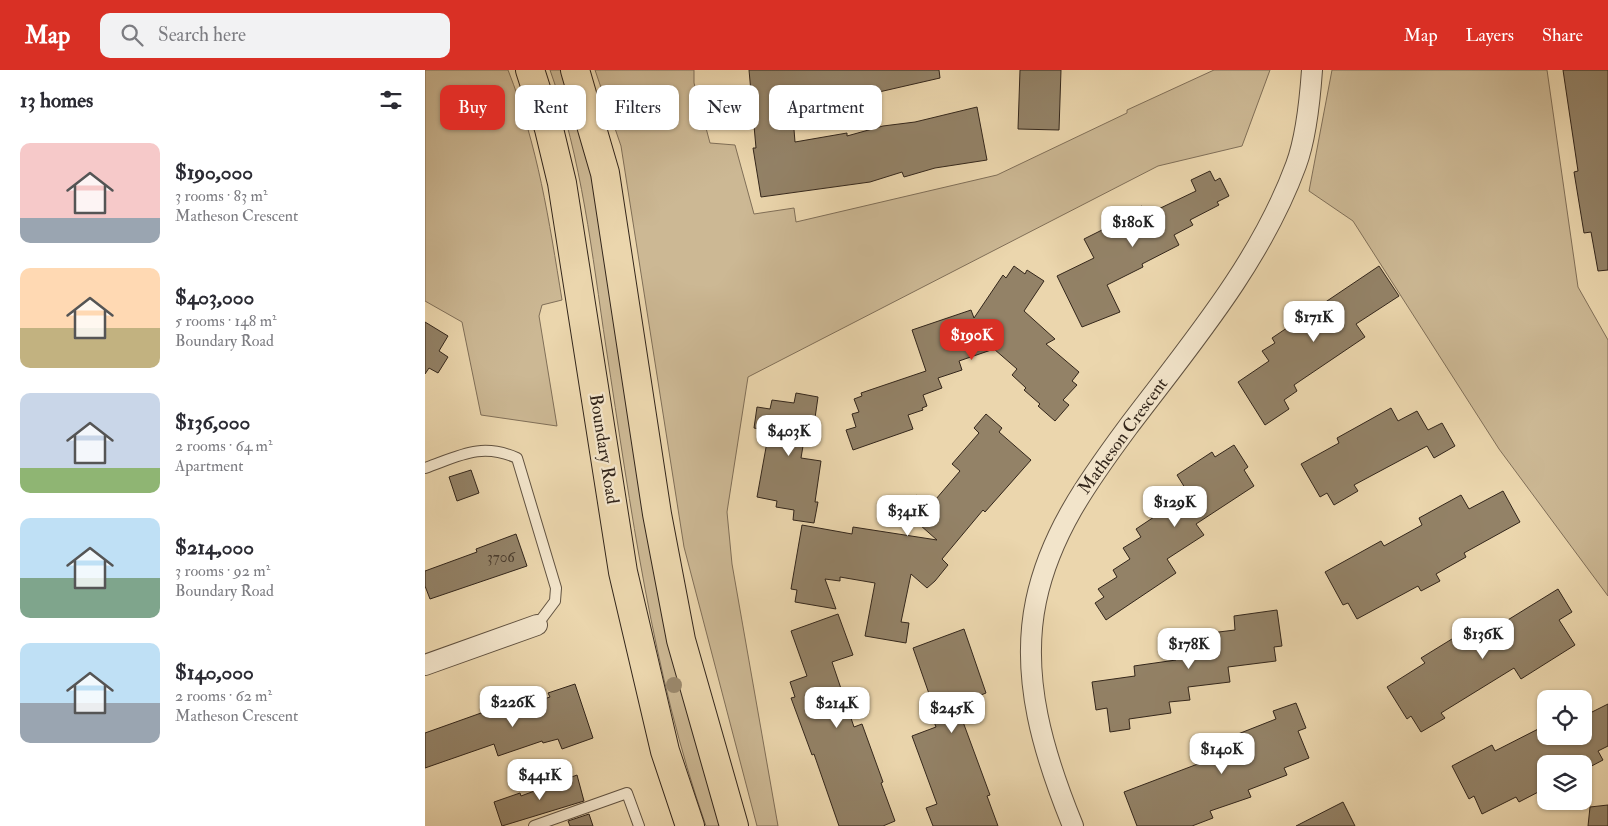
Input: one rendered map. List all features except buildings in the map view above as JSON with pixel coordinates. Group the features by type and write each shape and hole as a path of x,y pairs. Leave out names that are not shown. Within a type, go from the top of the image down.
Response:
{"main road":[{"name":"Boundary Road","path":"530,70 549,129 562,184 623,572 665,751 690,826"},
{"path":"575,70 605,173 657,514 681,640 735,826"}],"street":[{"name":"Matheson Crescent","path":"1073,826 1047,759 1038,724 1032,683 1033,624 1036,600 1047,563 1062,525 1090,478 1244,270 1273,220 1297,163 1311,94 1312,70"},
{"path":"425,666 537,625"}],"lane":[{"path":"425,468 475,450 501,450 517,458 556,588 555,601 537,625"},
{"path":"534,826 627,793 639,826"}],"shaded area":[{"path":"425,70 508,70 515,90 515,130 528,130 535,155 562,300 542,305 539,316 557,426 481,415 462,322 425,301"},
{"path":"550,70 565,70 569,85 555,85"},
{"path":"595,70 694,70 695,85 689,85 689,130 707,130 710,143 735,145 754,214 794,208 796,222 997,175 1127,113 1127,110 1214,70 1270,70 1242,146 1158,166 748,377 727,512 732,564 778,826 757,826 684,547 621,146 616,130 679,130 679,85 600,85"},
{"path":"1332,70 1547,70 1578,287 1608,340 1608,596 1499,449 1353,221 1309,191"},
{"path":"568,130 583,130 589,152 682,690 721,826 706,826 687,768 657,649 634,529 591,242"}]}
